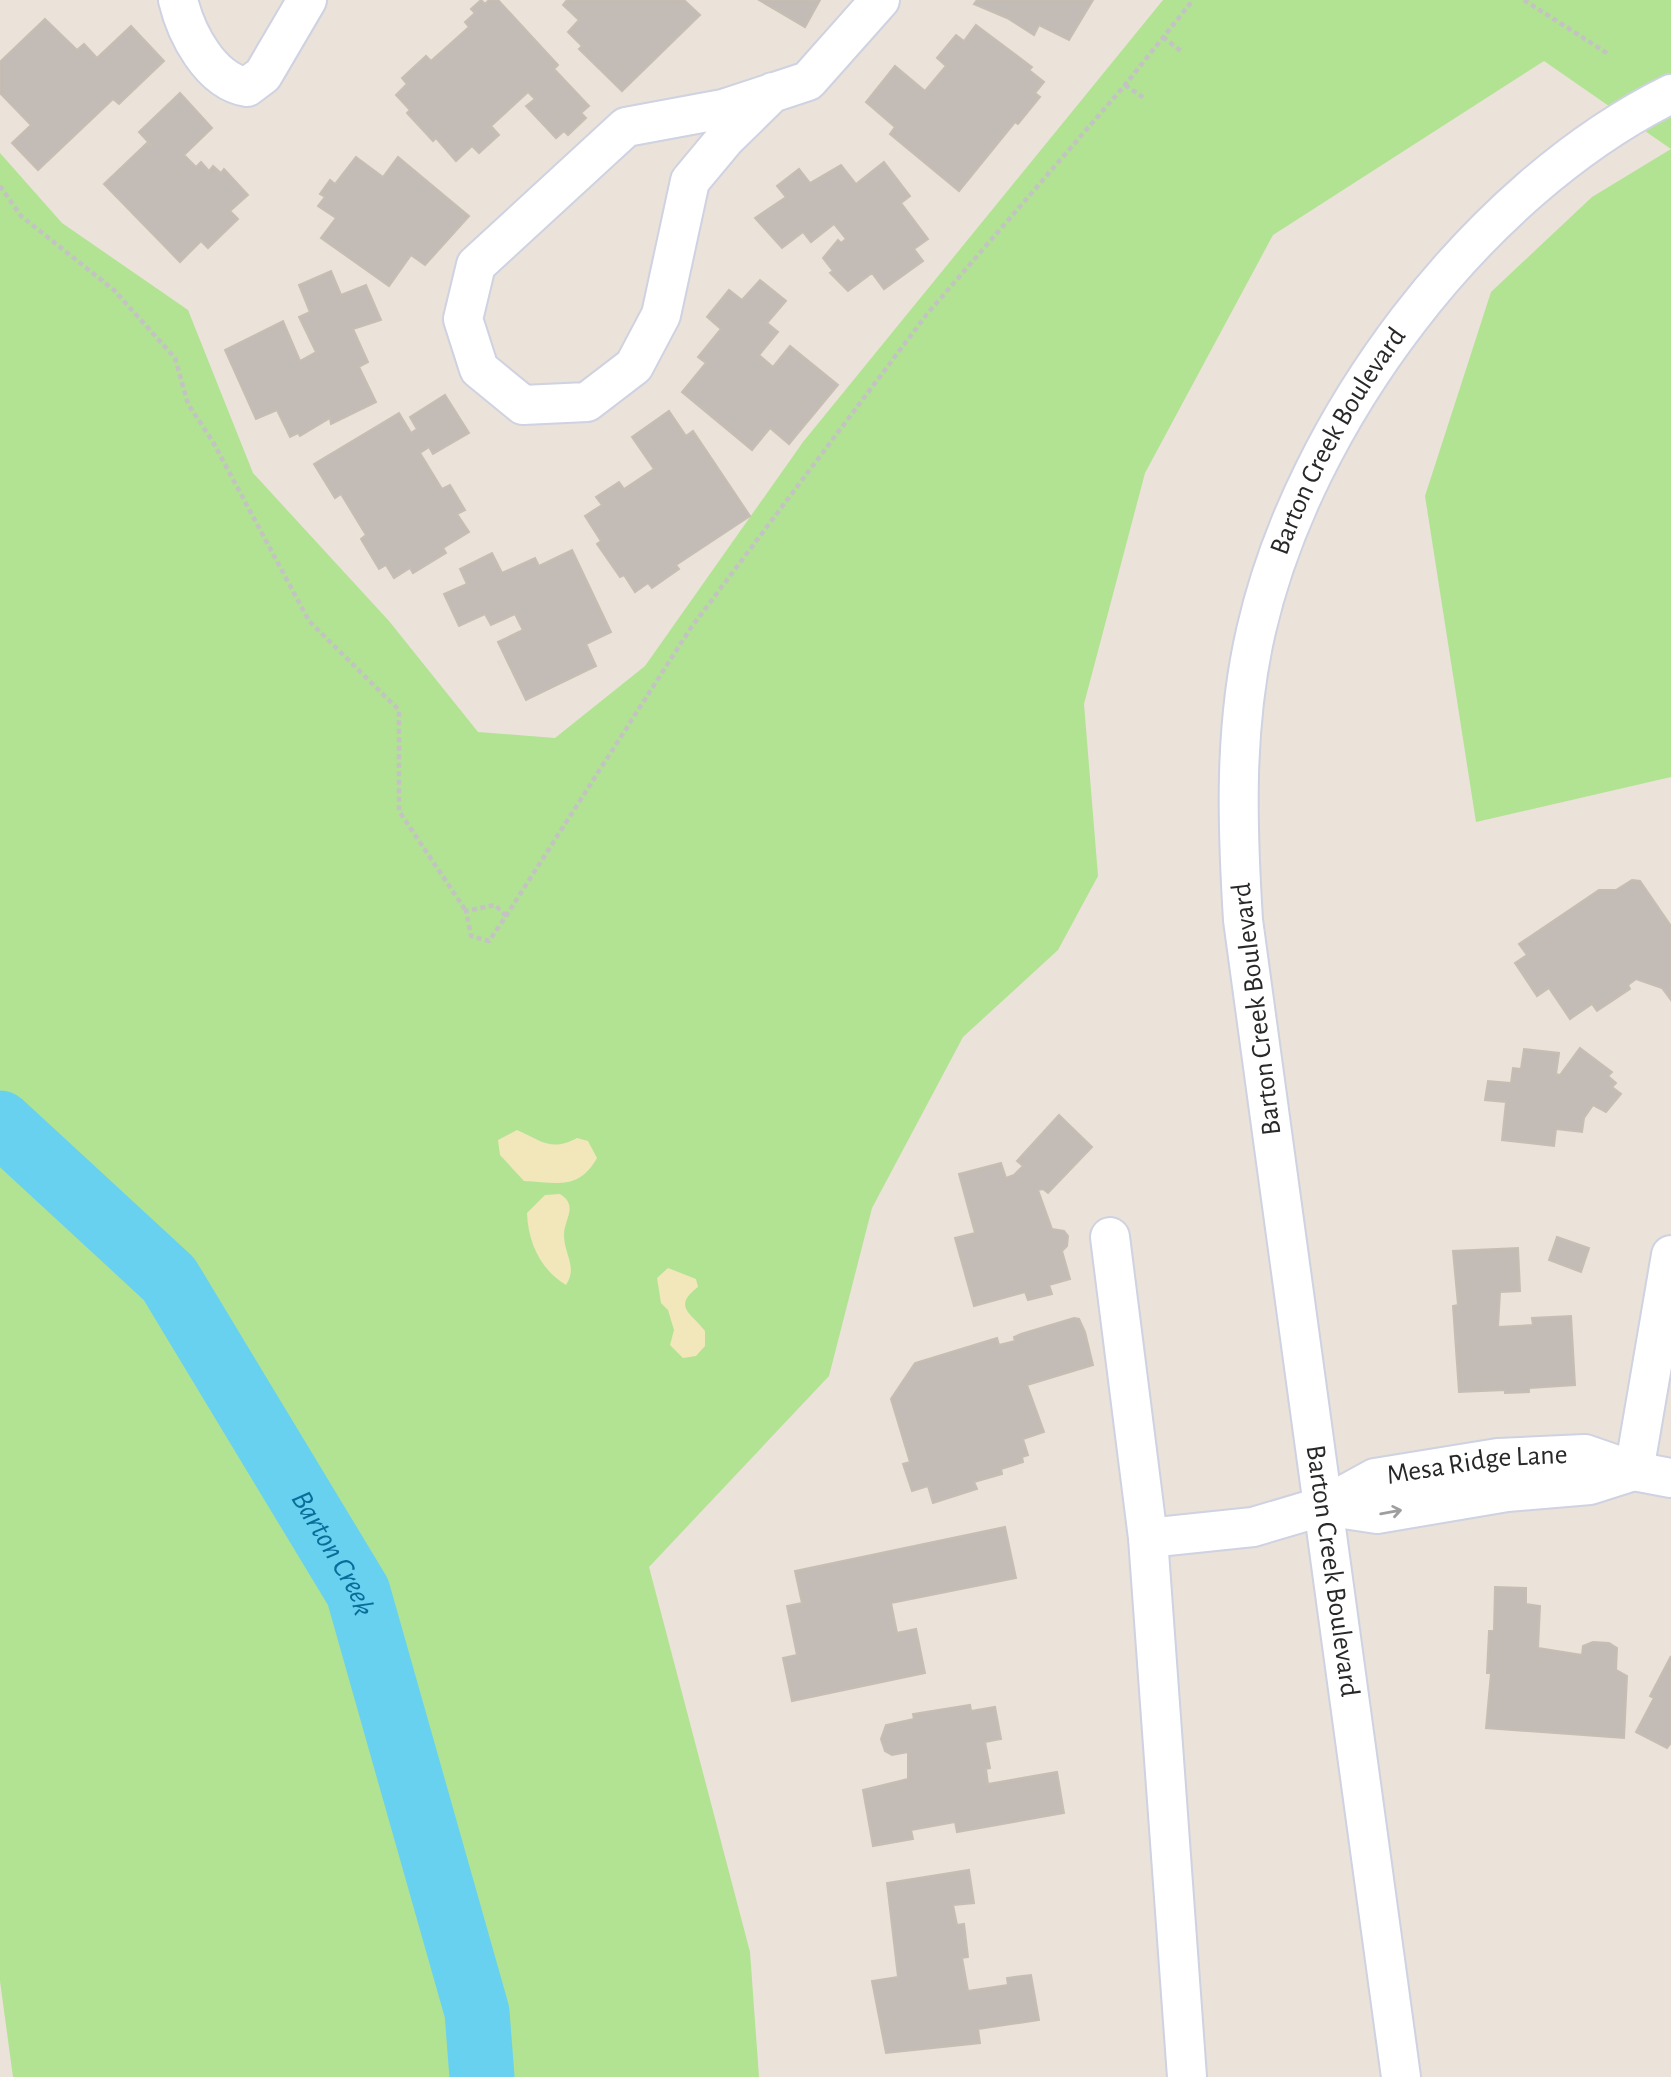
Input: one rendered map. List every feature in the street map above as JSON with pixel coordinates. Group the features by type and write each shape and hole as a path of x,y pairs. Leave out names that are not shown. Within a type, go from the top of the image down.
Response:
{"street":[{"path":"178,0 192,38 213,66 237,85 247,87 263,75 307,0"},
{"path":"773,92 724,139 690,181 661,315 634,366 587,402 523,405 479,369 463,319 477,265 626,127 723,109 773,92 808,81 880,0"},
{"name":"Barton Creek Boulevard","path":"1401,2077 1242,920 1238,771 1244,698 1257,629 1308,486 1350,408 1398,332 1498,219 1566,158 1637,111 1671,94"},
{"path":"1110,1237 1148,1538 1187,2077"},
{"path":"1634,1471 1664,1330 1671,1255"},
{"name":"Mesa Ridge Lane","path":"1148,1538 1253,1527 1324,1506 1377,1514 1507,1492 1590,1485 1634,1471 1671,1478"}],"path":[{"path":"0,186 21,216 114,290 175,358 188,404 214,442 310,621 398,710 399,811 466,911 471,936 489,941 690,629 928,314 1125,85 1193,0"},
{"path":"1524,0 1610,55"},
{"path":"1163,37 1182,52"},
{"path":"1125,85 1144,98"},
{"path":"466,911 495,905 506,916"}],"green space":[{"path":"1163,0 1671,0 1671,149 1544,61 1273,235 1145,473 1084,704 1098,876 1058,950 963,1037 872,1208 829,1376 649,1567 750,1952 759,2077 13,2077 0,1981 0,153 62,223 188,310 253,473 389,621 478,732 555,738 645,666 803,442"},
{"path":"1671,149 1671,777 1476,822 1425,496 1491,292 1592,197"}],"sand":[{"path":"517,1130 553,1145 577,1138 588,1141 597,1158 583,1175 575,1180 557,1183 524,1181 500,1155 498,1140"},
{"path":"560,1194 570,1208 564,1235 571,1266 566,1285 550,1272 538,1255 530,1235 527,1213 545,1195"},
{"path":"668,1268 696,1279 698,1287 690,1294 685,1305 690,1315 705,1331 705,1346 696,1356 683,1358 670,1345 674,1330 668,1310 661,1303 657,1278"}],"building":[{"path":"481,0 485,4 489,0 498,0 558,65 554,69 589,106 581,113 586,118 568,135 564,131 556,138 526,106 535,99 528,92 491,126 499,135 479,153 472,146 456,161 436,138 433,141 407,113 410,110 396,95 407,84 402,78 426,56 431,61 469,27 465,22 475,13 471,9"},
{"path":"567,0 684,0 700,15 622,91 579,49 582,46 568,32 579,20 563,5"},
{"path":"759,0 820,0 805,27"},
{"path":"977,0 1093,0 1069,40 1039,25 1034,35 1007,18 974,4"},
{"path":"45,19 77,50 84,44 97,58 131,26 164,61 119,104 113,99 38,170 12,143 31,125 0,93 0,62"},
{"path":"976,25 1032,67 1029,70 1044,82 1035,93 1040,97 1018,124 1015,122 959,191 890,134 895,127 866,102 895,66 925,91 946,66 937,58 956,35 964,41"},
{"path":"180,93 212,128 184,155 196,167 201,162 209,171 213,166 221,173 224,169 248,195 230,211 238,219 208,248 201,241 180,262 104,184 147,143 153,147 139,132"},
{"path":"356,157 383,177 398,157 469,216 425,265 411,255 389,286 321,238 336,218 318,206 325,197 320,194 330,180 335,184"},
{"path":"884,162 910,196 901,203 928,239 914,249 923,261 884,289 872,273 848,291 830,273 833,271 823,258 838,240 841,243 846,239 834,224 811,242 803,232 782,248 755,218 786,197 777,186 799,169 810,183 841,165 856,184"},
{"path":"331,271 341,295 366,285 381,320 353,329 368,362 359,367 376,402 331,424 330,418 300,436 298,433 290,437 277,410 256,419 225,350 283,321 300,361 316,352 299,317 310,312 299,285"},
{"path":"760,280 786,301 767,323 778,332 759,355 773,367 790,346 838,385 789,444 770,428 752,450 682,392 706,363 698,357 721,329 707,317 729,290 742,300"},
{"path":"445,395 469,433 433,454 429,447 420,453 442,489 450,485 465,510 457,514 469,532 443,548 446,553 413,573 410,568 394,578 386,565 379,569 361,539 366,535 341,494 335,498 314,464 399,413 411,433 417,429 410,417"},
{"path":"669,411 686,436 693,431 750,516 676,565 679,569 652,588 648,583 635,592 624,575 620,577 597,544 601,541 585,516 602,505 596,497 619,482 624,489 654,469 632,437"},
{"path":"572,550 611,632 586,644 596,666 526,700 498,642 523,630 515,614 491,625 485,614 459,626 444,594 467,584 460,569 492,553 502,573 535,558 539,566"},
{"path":"1632,880 1640,881 1671,926 1671,1000 1662,988 1636,979 1628,985 1630,989 1597,1011 1592,1004 1570,1019 1549,988 1537,996 1515,963 1527,955 1519,944 1599,890 1616,890"},
{"path":"1580,1048 1612,1072 1608,1076 1616,1083 1612,1087 1621,1094 1606,1112 1593,1105 1584,1118 1582,1132 1556,1129 1554,1146 1502,1140 1506,1102 1485,1100 1488,1081 1511,1083 1513,1068 1521,1069 1524,1049 1559,1053 1556,1074 1560,1075"},
{"path":"1059,1115 1092,1147 1048,1193 1043,1189 1038,1190 1052,1229 1064,1231 1068,1236 1067,1246 1062,1251 1070,1279 1049,1285 1052,1294 1028,1300 1025,1292 974,1306 955,1238 975,1233 959,1174 1001,1163 1006,1178 1014,1175 1023,1166 1017,1161"},
{"path":"1557,1237 1589,1248 1581,1272 1549,1260"},
{"path":"1518,1248 1520,1291 1500,1292 1498,1327 1533,1325 1532,1318 1571,1316 1575,1385 1529,1388 1529,1392 1459,1392 1453,1306 1458,1305 1453,1251"},
{"path":"1074,1318 1079,1319 1085,1332 1093,1365 1027,1385 1044,1432 1023,1439 1028,1455 1022,1457 1023,1462 1001,1469 1002,1474 974,1482 977,1489 933,1503 928,1486 912,1491 903,1464 910,1462 891,1399 915,1363 997,1338 999,1345 1015,1341 1014,1337 1021,1334"},
{"path":"1005,1527 1016,1578 891,1603 897,1633 916,1629 925,1673 792,1701 783,1658 797,1655 787,1606 802,1603 795,1571"},
{"path":"1495,1587 1526,1588 1526,1604 1540,1606 1538,1648 1582,1655 1583,1646 1593,1642 1609,1643 1617,1648 1616,1670 1627,1676 1624,1738 1486,1728 1491,1673 1487,1673 1489,1631 1494,1631"},
{"path":"1671,1656 1671,1743 1667,1748 1636,1732 1654,1698 1650,1696"},
{"path":"970,1705 971,1711 995,1707 1001,1739 985,1742 990,1768 986,1769 988,1784 1057,1772 1064,1813 957,1832 955,1822 911,1830 913,1839 873,1846 863,1790 908,1779 908,1752 892,1755 885,1751 881,1739 886,1725 914,1719 913,1714"},
{"path":"969,1870 974,1903 953,1905 957,1925 964,1924 968,1957 962,1958 968,1991 1008,1985 1007,1978 1031,1975 1039,2020 978,2029 980,2043 886,2053 872,1981 898,1977 887,1883"}],"waterway":[{"name":"Barton Creek","path":"0,1123 169,1279 358,1592 477,2012 482,2077"}]}
